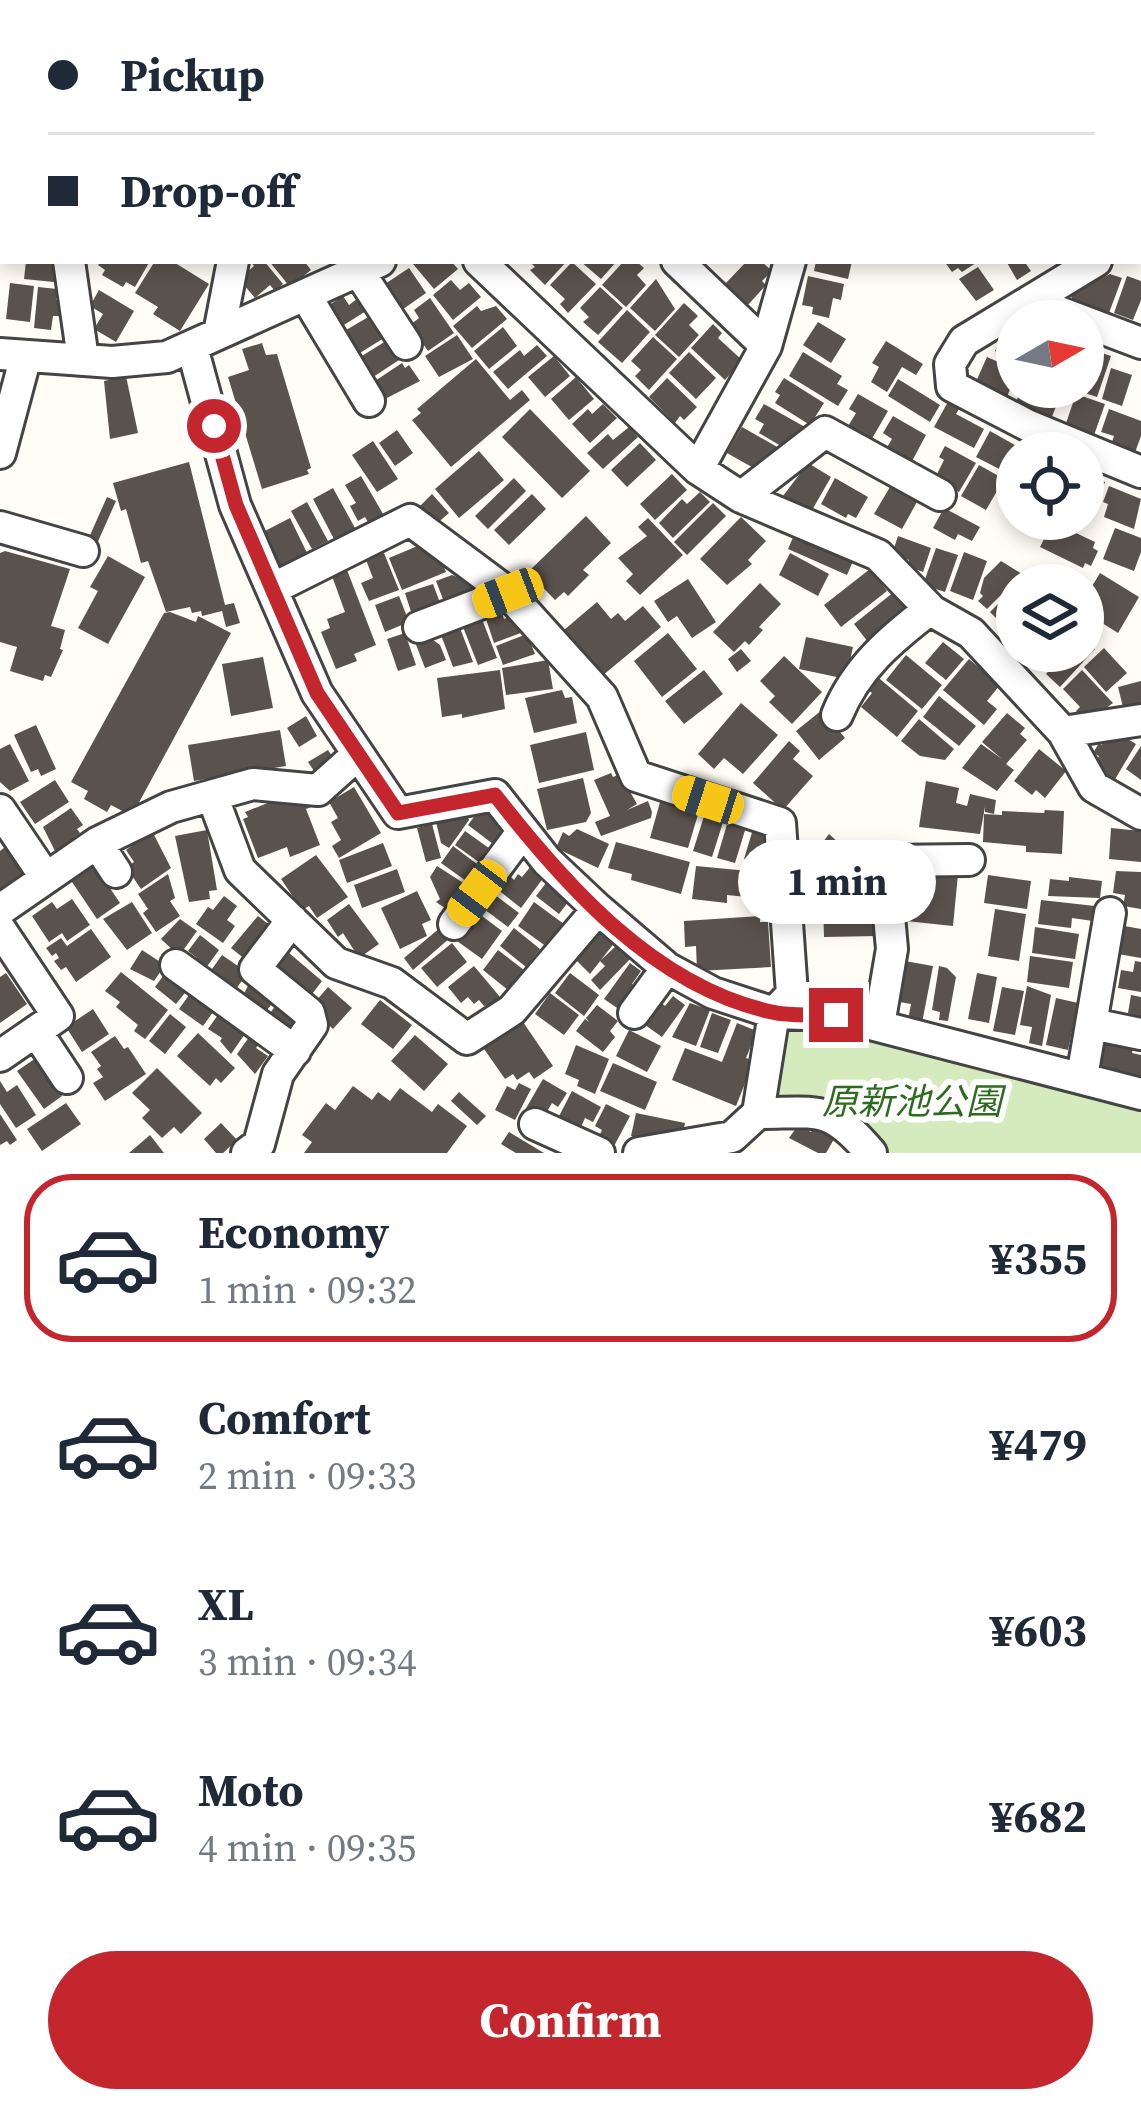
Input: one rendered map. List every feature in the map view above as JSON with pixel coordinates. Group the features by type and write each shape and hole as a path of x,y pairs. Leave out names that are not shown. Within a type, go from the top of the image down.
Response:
{"street":[{"path":"69,264 82,359"},
{"path":"232,264 206,340 236,505 317,693 398,813 495,795 547,861 598,909 667,968 713,993 774,1013 836,1015 879,1025 1141,1094"},
{"path":"482,264 698,469 741,497 878,555 930,609 971,633 1063,732 1094,787 1141,814"},
{"path":"680,264 766,346"},
{"path":"698,469 766,346 789,264"},
{"path":"1032,300 1091,264"},
{"path":"0,453 13,355 141,361 167,357 369,267 406,344"},
{"path":"306,296 369,400"},
{"path":"996,322 964,341 950,364 952,386 1029,427 1141,472"},
{"path":"1104,329 1141,343"},
{"path":"741,497 825,432 940,495"},
{"path":"272,589 410,520 508,593 602,697 636,776 781,823 792,994 774,1013 758,1113 732,1137 638,1153"},
{"path":"0,526 83,551"},
{"path":"418,627 508,593"},
{"path":"837,715 847,690 887,642 930,609"},
{"path":"1063,732 1141,720"},
{"path":"0,910 97,843 184,803 253,784 318,790 347,764"},
{"path":"213,798 241,870 336,963 392,982 467,1039 512,1010 598,909"},
{"path":"0,810 46,878"},
{"path":"454,924 523,831"},
{"path":"97,843 116,872"},
{"path":"879,1025 892,949 884,861 969,860"},
{"path":"1082,1077 1110,913"},
{"path":"247,1153 259,1144 278,1074 312,1024 309,1013 255,969 292,920"},
{"path":"0,929 58,1016 0,1056"},
{"path":"176,965 295,1051"},
{"path":"634,1013 667,968"},
{"path":"1092,1024 1141,1034"},
{"path":"36,1030 67,1078"},
{"path":"758,1113 830,1113 871,1153"},
{"path":"535,1124 599,1153"}],"green space":[{"name":"原新池公園","path":"788,1022 857,1030 1141,1110 1141,1153 886,1153 858,1120 772,1099"}],"building":[{"path":"26,264 56,264 54,282 24,279"},
{"path":"148,264 135,287 126,282 123,287 102,275 105,270 98,265"},
{"path":"153,264 177,264 209,284 180,331 153,314 158,307 135,293"},
{"path":"266,264 283,284 275,291 270,285 255,298 239,279 254,266"},
{"path":"271,264 306,264 311,270 290,287"},
{"path":"413,264 454,264 458,269 434,289"},
{"path":"532,264 564,264 545,285 530,270 535,267"},
{"path":"570,264 596,284 568,313 560,304 565,299 550,285"},
{"path":"584,264 614,264 601,279"},
{"path":"621,264 644,268 637,275 646,285 626,307 602,285"},
{"path":"744,264 764,264 772,271 747,306 724,285"},
{"path":"815,264 851,264 848,279 814,271"},
{"path":"946,264 974,264 962,272 958,268 952,272"},
{"path":"1008,264 1026,264 1031,271 1017,280"},
{"path":"978,267 994,290 976,301 959,279"},
{"path":"409,268 426,293 399,312 382,286"},
{"path":"1110,274 1122,278 1106,321 1104,300 1071,300 1073,293"},
{"path":"808,276 844,284 841,300 833,298 829,318 812,314 813,307 802,305"},
{"path":"1127,276 1141,281 1141,300 1133,320 1114,313"},
{"path":"656,279 675,309 655,331 630,308"},
{"path":"451,280 460,290 469,283 481,297 453,320 433,295"},
{"path":"10,283 34,286 30,322 6,319"},
{"path":"38,287 57,289 56,300 61,300 51,330 34,328"},
{"path":"600,287 623,308 598,335 583,322 589,317 580,308"},
{"path":"99,290 134,311 116,342 94,329 103,314 90,306"},
{"path":"343,296 349,305 358,298 366,311 336,330 323,309"},
{"path":"430,298 454,333 428,351 410,325 419,318 414,310"},
{"path":"684,303 698,316 689,325 699,335 679,357 655,335"},
{"path":"477,306 481,311 496,306 507,319 472,348 453,326"},
{"path":"627,310 650,332 622,363 598,342"},
{"path":"370,316 384,338 355,356 341,333"},
{"path":"818,322 846,339 831,363 803,345"},
{"path":"713,324 722,333 718,338 742,360 725,380 691,348"},
{"path":"503,327 517,346 489,369 474,351"},
{"path":"457,335 473,359 439,377 425,356"},
{"path":"653,337 677,359 649,390 635,376 641,370 631,361"},
{"path":"386,341 399,360 370,379 357,359"},
{"path":"886,341 923,364 916,375 902,367 887,392 871,382 879,367 872,363"},
{"path":"262,343 266,355 277,354 311,468 309,474 262,489 228,377 249,370 242,349"},
{"path":"537,345 547,356 508,389 493,372 520,350 524,356"},
{"path":"689,352 716,378 696,399 669,373"},
{"path":"803,352 842,376 837,384 848,390 838,406 789,376"},
{"path":"554,356 570,376 545,397 528,377"},
{"path":"987,357 996,361 996,396 974,386"},
{"path":"476,359 510,400 522,390 530,400 451,467 412,420 421,413 417,409"},
{"path":"402,363 420,381 383,400 372,383"},
{"path":"1111,368 1132,375 1122,406 1104,400"},
{"path":"126,376 138,433 110,439 104,381"},
{"path":"576,377 594,399 569,420 551,399"},
{"path":"667,378 697,407 675,423 649,397"},
{"path":"784,378 824,403 810,425 775,403 780,395 775,392"},
{"path":"898,379 940,405 930,422 888,396"},
{"path":"858,394 888,411 870,442 847,428 856,413 849,409"},
{"path":"949,400 961,406 956,414 984,429 974,448 934,427"},
{"path":"603,404 617,418 590,443 572,424 588,409 592,414"},
{"path":"764,404 805,427 786,449 759,433 764,424 755,419"},
{"path":"1016,408 1055,408 1050,422"},
{"path":"1071,408 1104,408 1095,432 1064,429"},
{"path":"530,409 590,471 562,498 502,437"},
{"path":"1109,409 1141,421 1133,458 1109,450 1114,436 1101,432"},
{"path":"893,416 926,435 911,463 886,449 892,439 883,433"},
{"path":"629,427 638,437 603,469 587,453 608,434 613,440"},
{"path":"742,427 779,448 757,470 727,453"},
{"path":"397,430 413,453 395,466 379,443"},
{"path":"990,431 996,434 996,467 976,457"},
{"path":"373,441 398,479 377,492 352,455"},
{"path":"640,443 656,460 627,487 611,470"},
{"path":"945,446 976,463 959,492 935,478"},
{"path":"479,451 504,480 459,518 435,489"},
{"path":"189,462 225,605 234,603 240,623 226,627 222,611 202,616 190,607 166,612 148,561 141,563 126,509 121,511 113,483"},
{"path":"808,463 831,477 811,512 783,496"},
{"path":"979,465 996,475 996,493 986,510 961,496"},
{"path":"672,474 687,490 655,520 640,504"},
{"path":"361,476 386,519 371,527 365,517 358,521 350,506 356,503 345,485"},
{"path":"514,478 526,491 488,529 475,516"},
{"path":"835,478 868,497 856,518 848,514 846,518 821,504"},
{"path":"1109,486 1141,499 1134,529 1104,517 1108,504 1104,499"},
{"path":"890,487 917,502 902,529 874,514"},
{"path":"333,488 355,528 334,539 313,499"},
{"path":"700,492 710,502 673,538 659,523 682,499 687,504"},
{"path":"432,494 449,513 434,526 418,508"},
{"path":"532,494 546,509 509,545 494,530"},
{"path":"107,497 116,501 96,546 87,542"},
{"path":"307,502 328,541 312,549 291,511"},
{"path":"713,503 726,516 687,555 674,542"},
{"path":"944,508 980,527 972,541 958,534 955,540 933,528"},
{"path":"586,516 611,543 583,570 589,575 568,596 564,592 555,600 528,572"},
{"path":"741,517 766,541 748,560 752,564 727,585 700,559"},
{"path":"290,518 309,557 282,570 263,532"},
{"path":"648,518 683,555 640,595 626,581 633,574 618,558 647,536 638,527"},
{"path":"1115,528 1141,538 1134,571 1103,559"},
{"path":"795,533 854,559 847,575 788,549"},
{"path":"898,536 931,548 923,572 892,554"},
{"path":"1044,540 1091,540 1098,551 1092,564 1075,564 1040,547"},
{"path":"420,545 441,559 446,572 402,590 389,558"},
{"path":"936,548 958,555 945,592 923,585"},
{"path":"964,552 987,561 973,600 950,591"},
{"path":"0,553 70,569 51,626 65,630 63,650 51,677 45,675 43,681 10,671 17,647 0,642"},
{"path":"384,553 399,590 369,601 361,583 373,578 366,560"},
{"path":"790,553 829,574 818,596 779,575"},
{"path":"108,556 145,577 108,644 78,628 98,591 90,587"},
{"path":"996,566 996,600 987,609 978,601 984,578"},
{"path":"870,569 887,591 841,627 824,605"},
{"path":"347,570 376,645 354,654 357,661 336,669 321,632 330,628 327,619 345,612 332,576"},
{"path":"452,575 472,583 477,594 446,607 436,581"},
{"path":"1104,575 1139,597 1118,633 1104,624"},
{"path":"688,579 716,622 692,638 677,616 668,622 654,601"},
{"path":"760,583 781,604 749,645 745,641 734,652 713,632"},
{"path":"433,584 442,608 413,618 405,593"},
{"path":"895,591 914,614 889,625 868,642 854,624"},
{"path":"399,596 409,622 385,632 375,605"},
{"path":"597,602 611,619 618,613 625,621 643,606 661,627 602,676 564,630"},
{"path":"501,610 504,619 511,616 526,631 494,643 485,616"},
{"path":"164,613 196,622 198,616 231,633 136,808 126,813 111,805 107,812 84,799 88,791 71,782"},
{"path":"482,619 497,658 478,665 463,627"},
{"path":"460,628 473,662 453,667 441,635"},
{"path":"405,633 416,665 398,671 387,639"},
{"path":"668,633 697,669 662,697 634,661"},
{"path":"527,634 535,654 503,665 496,646"},
{"path":"429,637 440,645 446,660 425,668 415,642"},
{"path":"806,637 853,647 846,679 799,669"},
{"path":"943,642 964,659 946,680 925,663"},
{"path":"1104,648 1127,673 1106,692 1088,672 1104,672"},
{"path":"741,649 751,661 737,672 728,659"},
{"path":"906,655 942,685 922,709 886,680"},
{"path":"784,656 822,692 792,724 769,702 775,696 760,681"},
{"path":"263,657 273,708 231,716 222,664"},
{"path":"969,659 1000,685 987,701 997,709 984,725 943,690"},
{"path":"548,660 553,689 506,695 502,668"},
{"path":"500,670 505,709 442,717 437,678"},
{"path":"704,670 723,694 684,724 665,701"},
{"path":"1048,672 1074,672 1060,687"},
{"path":"1084,672 1113,703 1087,722 1063,689"},
{"path":"874,674 918,711 897,737 861,707 872,693 864,687"},
{"path":"1141,681 1141,707 1124,711 1118,687"},
{"path":"562,690 565,698 572,697 577,723 534,733 525,698"},
{"path":"939,696 976,726 959,746 923,717"},
{"path":"741,703 778,735 743,774 724,758 714,769 698,754"},
{"path":"822,710 845,738 819,760 796,731"},
{"path":"1007,713 1025,728 1020,734 1027,740 1006,764 1014,770 997,791 962,768 981,744 1002,759 982,742"},
{"path":"306,716 317,736 299,747 287,728"},
{"path":"919,719 954,749 945,760 920,756 901,741"},
{"path":"36,725 56,769 41,776 38,769 31,772 14,735"},
{"path":"280,730 286,766 194,781 188,745"},
{"path":"586,732 594,770 539,783 530,745"},
{"path":"1119,734 1136,744 1114,781 1092,768 1099,756 1093,753 1106,737 1114,742"},
{"path":"789,741 800,751 793,759 813,776 783,810 753,783"},
{"path":"10,744 29,781 10,791 0,782 0,749"},
{"path":"1141,746 1141,780 1126,769"},
{"path":"1039,749 1066,771 1045,798 1036,790 1032,795 1014,781"},
{"path":"328,750 334,759 314,771 308,762"},
{"path":"611,773 613,777 620,774 637,804 627,810 648,801 652,812 651,818 601,836 595,822 610,816 594,780"},
{"path":"583,778 591,813 586,822 547,830 537,789"},
{"path":"55,780 69,802 35,824 20,802"},
{"path":"926,781 959,788 956,803 967,806 970,794 996,800 994,814 985,812 985,807 980,834 919,827"},
{"path":"354,787 381,833 339,858 332,846 341,840 331,822 338,818 329,802"},
{"path":"306,794 311,807 306,809 320,845 290,857 287,847 258,858 243,819 248,817 245,812 285,796"},
{"path":"662,795 699,811 688,848 650,838"},
{"path":"482,806 507,825 493,844 468,825"},
{"path":"71,808 83,825 75,840 56,853 43,827"},
{"path":"1064,811 1062,854 983,842 984,814"},
{"path":"705,813 724,819 712,857 693,851"},
{"path":"467,814 469,820 449,848 441,843 436,822"},
{"path":"728,821 746,827 735,863 717,858"},
{"path":"432,824 441,858 426,862 417,828"},
{"path":"1111,828 1141,831 1141,862 1109,859"},
{"path":"577,829 609,844 598,868 556,848 563,832 569,836"},
{"path":"753,829 772,840 765,866 744,859"},
{"path":"207,830 217,890 209,891 210,899 189,902 175,836"},
{"path":"152,831 171,868 141,889 126,867 134,862 126,850"},
{"path":"465,831 493,851 483,865 455,845"},
{"path":"829,834 873,874 859,891 814,854"},
{"path":"616,842 690,862 681,894 608,868"},
{"path":"383,843 392,866 347,883 339,860"},
{"path":"9,844 26,869 26,880 0,893 0,851"},
{"path":"453,846 481,867 469,883 441,863"},
{"path":"316,855 348,897 317,918 309,906 302,910 281,879"},
{"path":"93,863 120,903 97,919 70,879"},
{"path":"437,866 468,886 451,912 436,902 440,899 430,877"},
{"path":"531,866 544,877 521,908 497,889 509,875 514,880 518,874 522,877"},
{"path":"696,866 759,872 757,898 727,895 727,903 692,899"},
{"path":"397,869 405,892 362,908 354,885"},
{"path":"1116,871 1141,872 1141,909 1123,906 1125,895 1113,893"},
{"path":"933,872 958,874 953,926 906,921 910,883 921,884 922,877 933,878"},
{"path":"168,874 175,898 170,901 180,916 156,932 143,913 148,909 138,894"},
{"path":"988,875 1031,881 1027,909 984,903"},
{"path":"1069,877 1102,881 1100,898 1048,896 1050,879 1069,881"},
{"path":"549,879 572,897 559,914 536,896"},
{"path":"417,891 431,920 422,924 427,936 400,949 381,908"},
{"path":"491,892 519,913 508,927 480,906"},
{"path":"224,896 237,906 227,920 235,926 223,943 196,924"},
{"path":"72,899 90,925 67,941 62,933 49,942 32,916 52,902 57,909"},
{"path":"876,900 877,936 824,937 823,904"},
{"path":"1041,900 1095,906 1093,921 1072,918 1071,928 1038,924"},
{"path":"132,902 152,933 127,950 103,919"},
{"path":"534,902 564,924 547,947 518,926"},
{"path":"349,904 379,944 359,958 343,933 338,937 327,920"},
{"path":"995,909 1026,914 1019,961 988,956"},
{"path":"478,913 502,931 482,959 457,941"},
{"path":"258,916 277,931 251,964 231,948"},
{"path":"760,916 760,922 768,922 771,967 697,971 696,946 685,947 684,921"},
{"path":"180,919 197,931 179,956 161,939"},
{"path":"1119,925 1141,929 1141,958 1118,954"},
{"path":"441,927 450,938 413,970 404,958"},
{"path":"1035,927 1079,934 1075,959 1032,953"},
{"path":"514,928 540,949 526,967 500,946"},
{"path":"91,929 111,957 76,982 66,967 61,970 54,961 59,958 56,953 52,956 46,948 61,938 67,946"},
{"path":"602,929 615,942 590,974 573,957"},
{"path":"200,935 219,950 203,972 193,965 197,958 188,951"},
{"path":"452,943 467,962 437,987 421,968"},
{"path":"618,944 631,958 600,990 591,980 605,966 600,961"},
{"path":"282,947 322,981 306,1002 269,960"},
{"path":"142,950 165,965 154,981 130,969"},
{"path":"498,950 524,970 508,990 483,970"},
{"path":"222,955 248,973 232,994 207,976"},
{"path":"1030,956 1073,962 1069,988 1027,982"},
{"path":"899,960 933,966 922,1023 908,1020 911,1004 899,1002 901,988 894,987"},
{"path":"1135,961 1141,962 1141,992 1118,988 1121,970 1133,972"},
{"path":"630,963 641,971 632,984 640,990 623,1012 604,999"},
{"path":"474,966 500,997 491,1004 484,1006 479,1000 474,1004 468,997 461,1003 448,987"},
{"path":"939,966 956,977 948,1021 939,1020 940,1012 932,1010"},
{"path":"121,972 168,1010 145,1039 134,1031 138,1025 116,1007 120,1002 105,991"},
{"path":"166,972 188,989 176,1004 155,987"},
{"path":"6,973 27,1004 0,1023 0,977"},
{"path":"570,973 599,995 584,1016 555,993"},
{"path":"977,973 997,977 989,1023 968,1019"},
{"path":"252,977 278,996 263,1015 244,994"},
{"path":"1027,986 1051,995 1042,1046 1029,1043 1032,1027 1020,1025"},
{"path":"328,987 352,1008 333,1029 310,1008"},
{"path":"1002,987 1024,991 1015,1035 993,1031"},
{"path":"192,991 216,1008 203,1026 179,1009"},
{"path":"550,993 579,1015 564,1035 535,1014"},
{"path":"1131,995 1141,997 1141,1018 1128,1013"},
{"path":"673,996 685,1005 662,1037 641,1022 657,999 665,1006"},
{"path":"281,998 306,1016 292,1034 268,1016"},
{"path":"1056,998 1078,1003 1068,1050 1046,1045"},
{"path":"380,1000 412,1025 393,1049 361,1024"},
{"path":"690,1003 710,1010 696,1046 672,1037"},
{"path":"597,1005 618,1021 610,1031 615,1037 603,1052 576,1031 585,1019 589,1022 586,1018"},
{"path":"93,1009 109,1034 82,1052 66,1027"},
{"path":"220,1012 247,1031 231,1054 222,1038 208,1029"},
{"path":"712,1013 731,1020 718,1053 700,1047"},
{"path":"170,1014 186,1027 165,1054 149,1041"},
{"path":"521,1019 553,1066 534,1079 529,1072 517,1080 513,1074 505,1079 482,1046"},
{"path":"737,1023 757,1031 746,1058 754,1061 736,1106 672,1080 685,1048 722,1062"},
{"path":"629,1030 661,1046 647,1072 616,1056"},
{"path":"198,1033 235,1068 221,1083 216,1078 210,1086 177,1056"},
{"path":"252,1033 261,1041 256,1048 268,1056 255,1074 237,1054"},
{"path":"415,1035 448,1064 424,1091 391,1061"},
{"path":"115,1036 146,1074 105,1101 93,1083 103,1077 91,1052"},
{"path":"1106,1037 1134,1044 1132,1053 1141,1055 1141,1076 1099,1066"},
{"path":"576,1045 609,1059 595,1094 565,1074"},
{"path":"36,1058 62,1096 44,1109 17,1071"},
{"path":"613,1063 657,1082 645,1110 600,1091"},
{"path":"157,1068 202,1113 181,1134 174,1127 162,1138 142,1118 150,1110 132,1093"},
{"path":"543,1079 567,1093 558,1107 552,1103 542,1120 525,1110"},
{"path":"0,1081 7,1092 17,1085 36,1115 16,1128 0,1104"},
{"path":"519,1083 531,1089 515,1120 495,1110 507,1086 515,1090"},
{"path":"353,1086 372,1100 378,1092 390,1101 400,1088 432,1112 438,1104 467,1126 447,1153 304,1153 312,1142 302,1135 326,1103 335,1110"},
{"path":"572,1091 601,1107 593,1122 585,1118 578,1133 556,1122"},
{"path":"459,1092 486,1116 477,1125 451,1101"},
{"path":"66,1103 81,1124 42,1151 27,1129"},
{"path":"606,1104 630,1116 613,1148 597,1140 602,1130 595,1126"},
{"path":"636,1113 685,1123 683,1133 647,1134 646,1139 631,1136"},
{"path":"0,1114 17,1140 10,1145 7,1141 0,1145"},
{"path":"221,1123 237,1140 223,1153 216,1153 204,1139"},
{"path":"799,1124 811,1132 815,1125 837,1134 826,1153 789,1138"},
{"path":"509,1132 544,1153 516,1153 501,1144"},
{"path":"150,1135 164,1153 129,1153"}],"route":[{"path":"214,426 236,505 317,693 398,813 495,795 547,861 667,968 713,993 774,1013 836,1015"}]}
